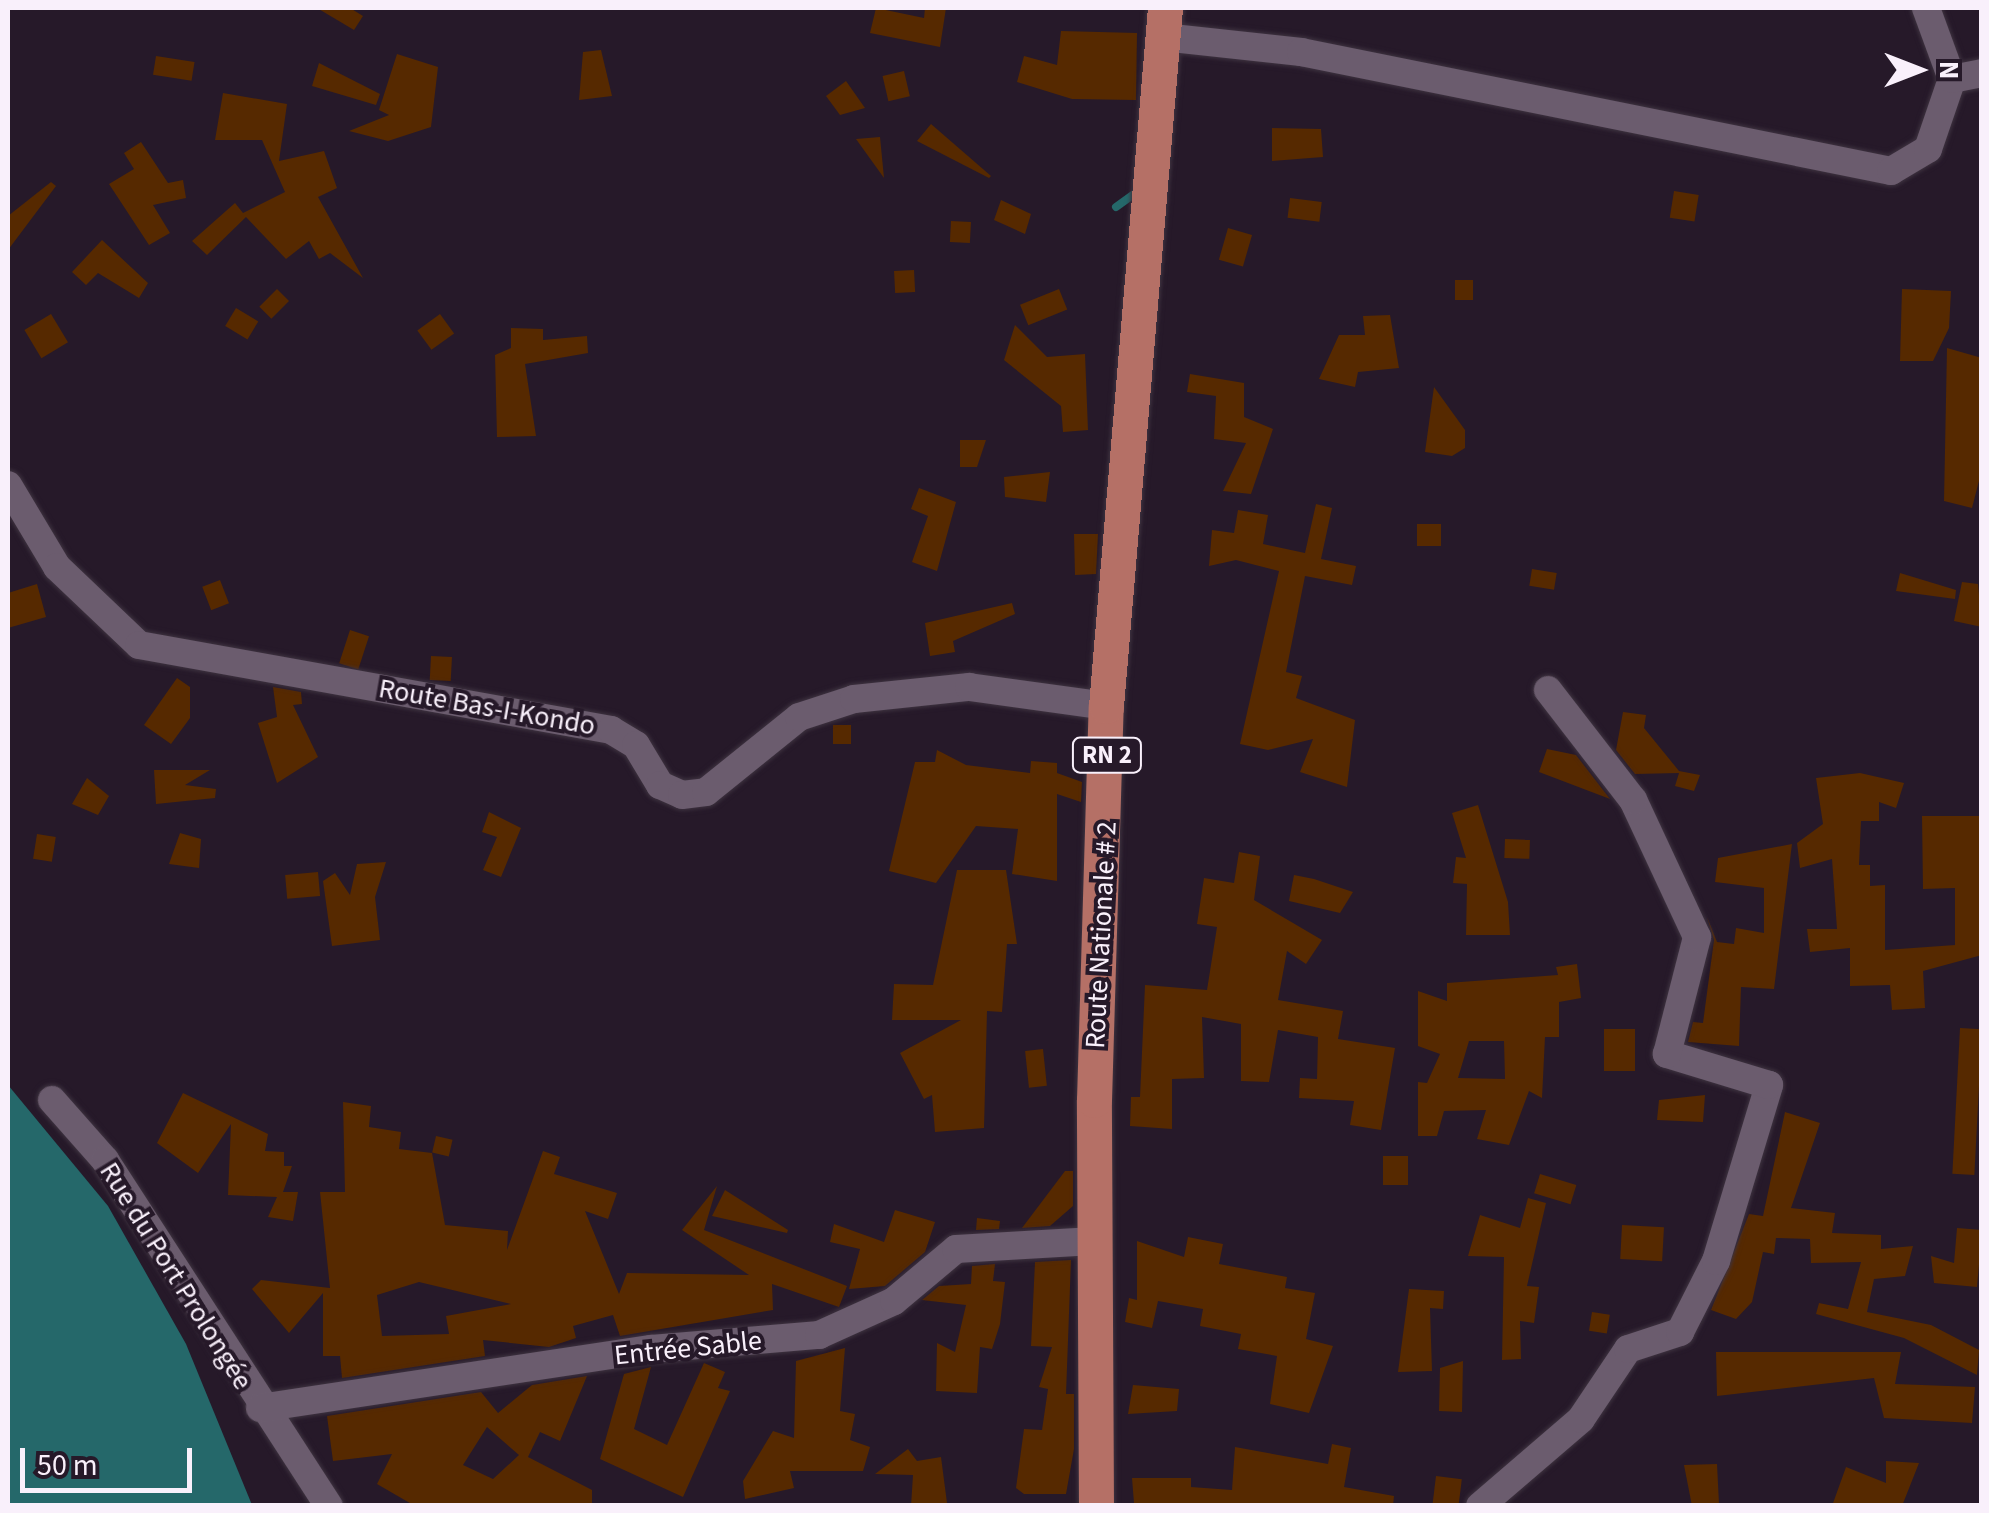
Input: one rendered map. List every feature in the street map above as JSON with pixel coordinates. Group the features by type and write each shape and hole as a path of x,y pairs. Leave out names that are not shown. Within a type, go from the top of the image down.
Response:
{"main road":[{"name":"Route Nationale # 2","path":"1096,1506 1094,1242 1106,706 1164,22"}],"street":[{"path":"1164,22 1890,171 1928,149 1952,79 1926,8"},
{"path":"1952,79 1982,72"},
{"name":"Route Bas-I-Kondo","path":"8,484 57,567 139,645 610,730 636,745 660,786 682,795 706,792 800,717 854,699 968,687 1106,706"},
{"path":"1480,1506 1581,1419 1628,1349 1680,1332 1716,1262 1770,1085 1666,1054 1697,938 1633,800 1548,690"},
{"name":"Rue du Port Prolongée","path":"52,1100 104,1160 260,1408 329,1506"},
{"name":"Entrée Sable","path":"260,1408 651,1349 819,1335 894,1301 956,1249 1094,1242"}],"shaded area":[{"path":"8,1085 108,1206 186,1344 252,1505 8,1505"}],"building":[{"path":"317,8 350,8 363,16 354,30"},
{"path":"876,8 924,18 925,8 946,8 940,47 870,33"},
{"path":"1061,31 1137,33 1136,100 1072,99 1017,82 1024,56 1057,65"},
{"path":"601,50 612,96 579,100 583,52"},
{"path":"397,54 438,67 431,127 388,141 349,131 389,115 379,110"},
{"path":"156,56 195,62 192,81 153,75"},
{"path":"319,63 380,94 376,105 312,86"},
{"path":"904,71 910,96 888,101 883,76"},
{"path":"846,81 865,108 840,115 826,96"},
{"path":"223,93 287,104 279,161 324,151 337,188 318,197 363,278 330,253 319,259 309,241 286,259 246,217 207,255 192,241 235,203 243,213 285,192 262,140 215,140"},
{"path":"931,124 991,176 917,141"},
{"path":"1272,128 1321,129 1323,157 1272,161"},
{"path":"880,137 884,178 856,139"},
{"path":"141,142 168,183 183,180 186,198 153,205 170,233 149,245 109,184 134,169 124,153"},
{"path":"51,182 56,186 8,250 8,216"},
{"path":"1674,191 1699,195 1694,222 1670,218"},
{"path":"1290,198 1322,202 1319,222 1288,218"},
{"path":"1001,200 1031,214 1025,234 994,220"},
{"path":"951,221 971,222 970,243 950,242"},
{"path":"1228,228 1252,235 1243,267 1219,260"},
{"path":"102,240 148,283 139,298 98,273 86,285 72,272"},
{"path":"914,270 915,292 895,293 894,271"},
{"path":"1455,280 1473,280 1473,300 1455,300"},
{"path":"277,289 289,301 271,319 259,307"},
{"path":"1059,289 1067,309 1028,325 1020,305"},
{"path":"1902,289 1951,291 1949,328 1933,361 1900,361"},
{"path":"236,308 258,321 247,339 225,326"},
{"path":"51,314 68,342 41,358 24,330"},
{"path":"440,314 454,333 431,350 417,330"},
{"path":"1390,315 1399,368 1358,372 1355,387 1319,379 1339,335 1365,335 1363,316"},
{"path":"1015,325 1047,357 1085,354 1088,430 1063,432 1061,406 1004,360"},
{"path":"511,328 543,329 543,340 587,336 588,353 525,364 536,436 497,437 495,355 511,348"},
{"path":"1947,348 1982,358 1982,469 1972,508 1944,501"},
{"path":"1190,374 1244,383 1244,417 1273,429 1251,494 1223,491 1246,443 1214,439 1216,396 1187,392"},
{"path":"1434,387 1465,430 1465,448 1452,456 1425,452"},
{"path":"960,440 986,440 977,467 960,467"},
{"path":"1050,472 1046,502 1005,497 1004,477"},
{"path":"919,488 956,502 937,571 912,562 928,516 911,509"},
{"path":"1316,504 1332,508 1321,559 1356,566 1352,585 1305,576 1286,672 1302,676 1296,698 1355,720 1347,787 1300,772 1313,739 1268,750 1240,744 1279,571 1236,560 1209,566 1212,530 1234,533 1238,510 1268,515 1263,544 1305,553"},
{"path":"1417,524 1441,524 1441,546 1417,546"},
{"path":"1074,534 1098,534 1096,574 1075,575"},
{"path":"1532,569 1557,573 1554,590 1529,586"},
{"path":"1900,573 1956,590 1955,599 1896,591"},
{"path":"220,580 229,603 211,610 202,587"},
{"path":"1962,582 1978,584 1982,627 1954,621"},
{"path":"37,584 46,617 8,628 8,593"},
{"path":"1012,603 1015,614 953,641 955,652 930,656 925,623"},
{"path":"350,630 369,636 358,669 339,663"},
{"path":"431,656 452,657 451,681 430,680"},
{"path":"177,678 190,687 190,718 171,744 144,725"},
{"path":"273,687 301,692 302,704 293,705 318,757 277,783 258,723 277,717"},
{"path":"1623,712 1646,715 1644,728 1679,771 1700,775 1694,791 1675,786 1679,773 1635,774 1616,750"},
{"path":"833,725 851,725 851,744 833,744"},
{"path":"1547,749 1576,755 1610,799 1539,772"},
{"path":"937,750 966,765 1030,773 1031,761 1057,763 1057,773 1082,782 1081,802 1057,794 1057,881 1012,874 1018,829 976,826 936,883 889,871 915,762 935,762"},
{"path":"154,770 210,770 185,785 216,789 215,798 156,804"},
{"path":"1860,773 1904,783 1896,808 1879,802 1879,821 1861,821 1859,865 1870,865 1870,886 1885,885 1885,950 1955,945 1955,888 1923,889 1922,816 1982,816 1982,955 1923,971 1925,1008 1892,1010 1890,985 1850,986 1850,948 1810,952 1807,929 1837,929 1832,859 1800,868 1797,843 1823,824 1816,778"},
{"path":"87,778 109,796 98,815 72,804"},
{"path":"1478,805 1508,902 1510,935 1466,935 1467,884 1453,883 1456,857 1466,858 1452,813"},
{"path":"489,812 521,828 501,877 483,870 497,837 482,832"},
{"path":"180,833 201,839 199,868 169,864"},
{"path":"37,834 56,837 52,862 33,859"},
{"path":"1505,839 1530,840 1529,859 1504,858"},
{"path":"1792,844 1774,989 1741,987 1739,1046 1688,1042 1693,1022 1703,1023 1714,940 1707,917 1717,942 1734,944 1736,928 1764,933 1764,888 1715,882 1718,858"},
{"path":"1239,852 1260,856 1254,900 1322,940 1306,964 1287,951 1278,1000 1343,1011 1338,1039 1395,1048 1381,1130 1350,1125 1354,1101 1299,1098 1300,1078 1317,1079 1318,1037 1278,1030 1269,1082 1241,1081 1241,1024 1202,1017 1204,1078 1172,1079 1172,1129 1130,1126 1131,1097 1140,1097 1145,985 1207,990 1217,927 1197,924 1204,878 1234,883"},
{"path":"386,862 375,897 380,940 332,946 323,881 335,873 350,895 357,864"},
{"path":"957,870 1006,870 1017,944 1007,944 1002,1012 987,1011 984,1128 935,1132 932,1095 924,1099 900,1053 961,1020 892,1020 894,984 933,985"},
{"path":"318,872 320,896 287,899 285,875"},
{"path":"1294,875 1353,892 1340,913 1289,901"},
{"path":"1577,964 1581,998 1559,1002 1559,1037 1545,1037 1542,1098 1529,1091 1509,1145 1477,1139 1486,1110 1444,1111 1437,1136 1418,1136 1418,1082 1427,1083 1440,1054 1418,1046 1418,991 1447,1001 1447,983 1558,975 1556,967","holes":["1469,1041 1504,1041 1505,1079 1458,1078"]},
{"path":"1960,1028 1982,1029 1974,1175 1952,1174"},
{"path":"1604,1029 1635,1029 1635,1071 1604,1071"},
{"path":"1043,1049 1047,1086 1029,1088 1025,1051"},
{"path":"183,1093 268,1134 265,1151 284,1152 284,1166 292,1166 283,1192 298,1192 293,1221 268,1217 277,1197 228,1195 231,1124 198,1173 157,1143"},
{"path":"1705,1095 1703,1122 1657,1120 1659,1100"},
{"path":"343,1102 371,1106 369,1127 401,1132 399,1149 432,1153 445,1225 508,1231 507,1250 543,1151 560,1157 554,1174 617,1193 608,1219 585,1211 619,1294 627,1273 749,1275 682,1230 717,1186 704,1230 847,1286 839,1307 772,1284 773,1310 620,1336 613,1315 573,1326 576,1338 549,1347 483,1340 485,1356 342,1378 340,1356 323,1356 323,1293 289,1333 252,1289 261,1280 330,1288 320,1192 345,1192","holes":["419,1282 511,1304 446,1316 449,1334 382,1336 377,1295"]},
{"path":"1785,1112 1820,1123 1791,1208 1835,1213 1832,1233 1881,1235 1881,1249 1913,1246 1905,1276 1874,1279 1867,1312 1931,1325 1979,1350 1977,1375 1904,1338 1816,1314 1819,1303 1848,1309 1861,1262 1811,1263 1810,1239 1776,1238 1774,1254 1763,1252 1752,1302 1736,1319 1711,1310 1749,1214 1763,1216"},
{"path":"436,1136 453,1140 449,1156 432,1153"},
{"path":"1383,1156 1408,1156 1408,1185 1383,1185"},
{"path":"1065,1171 1073,1171 1073,1206 1050,1226 1022,1228"},
{"path":"1540,1174 1576,1185 1570,1204 1534,1193"},
{"path":"725,1190 788,1230 787,1233 712,1216"},
{"path":"1528,1198 1546,1203 1527,1286 1539,1287 1534,1323 1520,1321 1521,1359 1502,1360 1504,1257 1468,1256 1480,1215 1520,1228"},
{"path":"895,1210 935,1222 925,1252 885,1286 849,1289 860,1249 830,1242 834,1224 884,1242"},
{"path":"977,1218 1000,1221 999,1229 976,1230"},
{"path":"1622,1225 1664,1227 1662,1261 1620,1259"},
{"path":"1957,1228 1982,1230 1977,1287 1934,1283 1931,1256 1954,1263"},
{"path":"1188,1237 1223,1244 1219,1264 1287,1277 1285,1288 1315,1293 1306,1339 1333,1346 1309,1413 1270,1404 1277,1356 1238,1349 1241,1334 1200,1326 1203,1309 1158,1301 1152,1328 1125,1322 1129,1298 1137,1300 1137,1241 1184,1257"},
{"path":"1071,1260 1066,1394 1074,1394 1074,1449 1066,1494 1024,1494 1016,1488 1024,1429 1042,1430 1048,1389 1039,1387 1052,1347 1031,1346 1035,1262"},
{"path":"995,1264 993,1281 1005,1282 1000,1324 992,1349 980,1347 977,1393 936,1391 937,1343 955,1352 966,1305 922,1300 939,1286 971,1284 972,1266"},
{"path":"1409,1289 1444,1291 1443,1309 1430,1308 1432,1371 1398,1372"},
{"path":"1592,1312 1610,1315 1607,1334 1589,1331"},
{"path":"845,1348 840,1411 855,1414 850,1440 870,1447 863,1471 790,1471 794,1488 745,1499 743,1481 773,1431 794,1438 796,1361"},
{"path":"1716,1352 1901,1352 1895,1384 1975,1387 1972,1423 1884,1418 1874,1378 1717,1396"},
{"path":"1463,1361 1462,1412 1439,1411 1440,1368"},
{"path":"704,1363 725,1372 718,1388 730,1391 683,1497 600,1459 624,1374 651,1367 634,1429 667,1445"},
{"path":"587,1376 560,1441 540,1432 528,1457 592,1490 592,1506 415,1506 377,1484 392,1454 333,1461 327,1416 481,1392 498,1413 532,1385","holes":["487,1427 519,1455 493,1479 463,1465"]},
{"path":"1133,1385 1179,1389 1177,1411 1128,1414"},
{"path":"1332,1444 1351,1448 1344,1487 1394,1496 1393,1506 1134,1503 1132,1478 1191,1478 1191,1487 1232,1490 1235,1447 1328,1464"},
{"path":"908,1449 917,1461 941,1457 947,1503 911,1506 913,1475 875,1474"},
{"path":"1886,1461 1919,1463 1902,1506 1832,1506 1846,1467 1886,1483"},
{"path":"1717,1464 1719,1504 1692,1506 1684,1465"},
{"path":"1436,1476 1462,1479 1459,1506 1432,1506"}],"waterway":[{"path":"1116,207 1135,193"}]}
